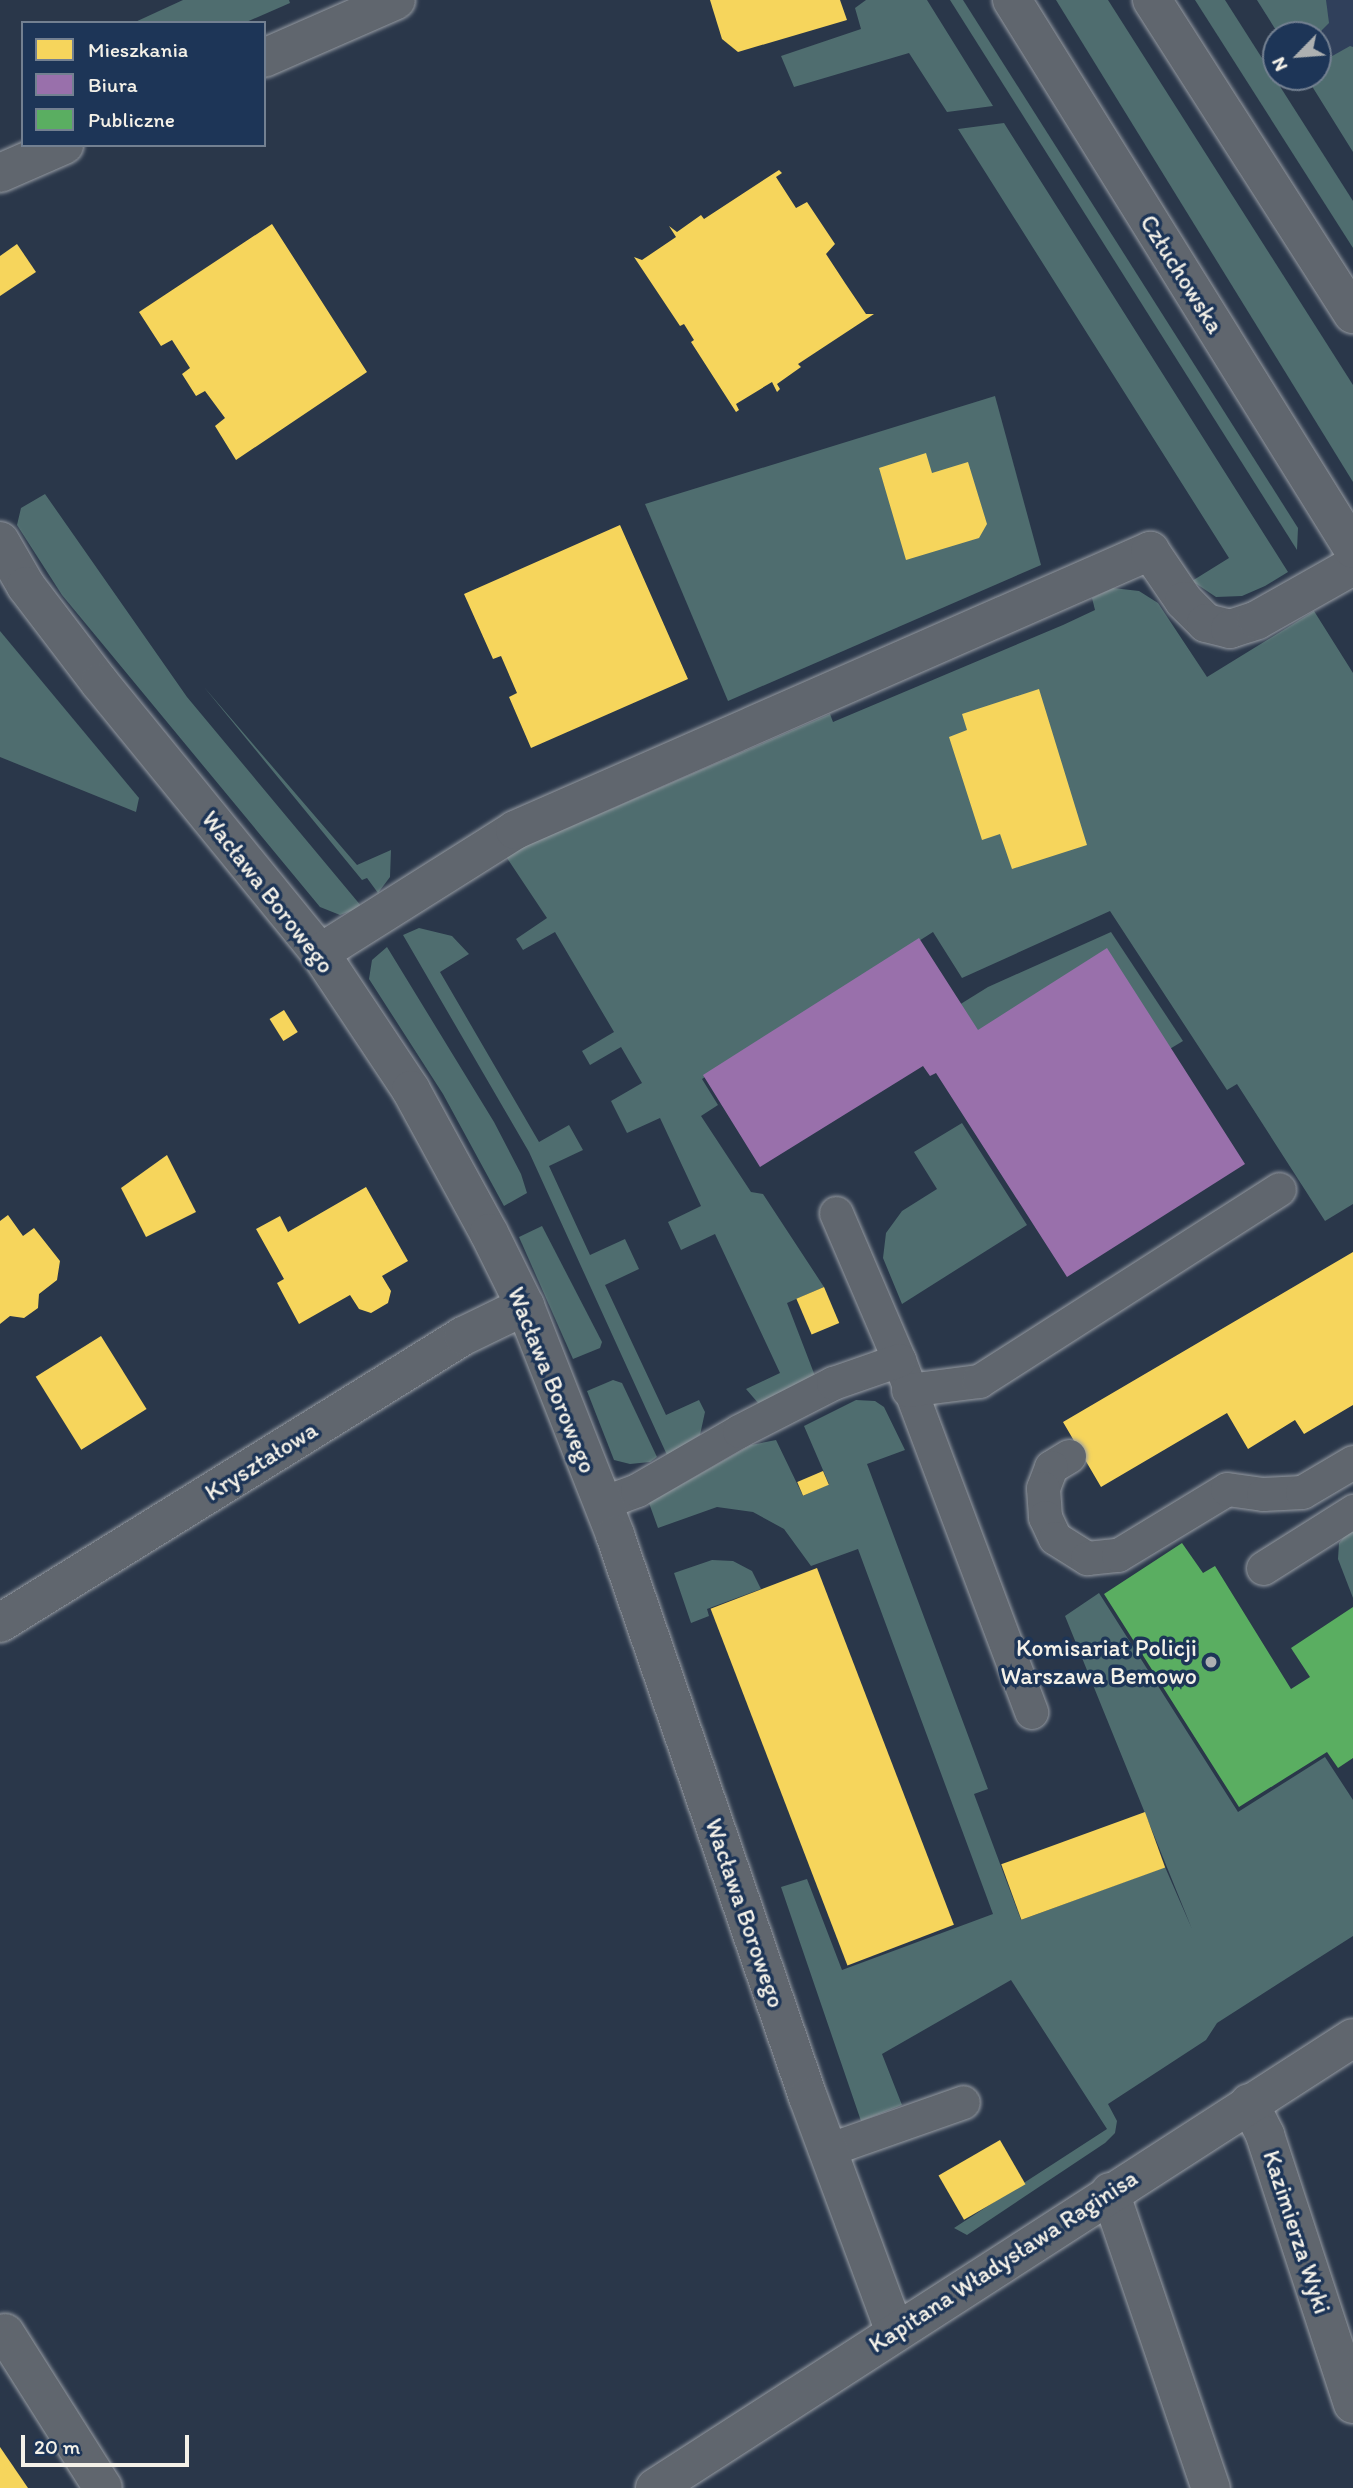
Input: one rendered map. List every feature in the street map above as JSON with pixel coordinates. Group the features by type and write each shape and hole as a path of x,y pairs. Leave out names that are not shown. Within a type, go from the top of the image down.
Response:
{"street":[{"path":"266,57 397,0"},
{"name":"Człuchowska","path":"1012,0 1353,549"},
{"path":"1152,0 1353,314"},
{"path":"0,173 59,147"},
{"name":"Wacława Borowego","path":"0,541 13,591 320,953 411,1090 525,1306 602,1503 827,2150 894,2330"},
{"path":"320,953 515,830 1150,551 1191,608 1206,623 1230,629 1257,620 1353,566"},
{"name":"Kryształowa","path":"0,1623 463,1336 525,1306"},
{"name":"Kapitana Władysława Raginisa","path":"655,2488 894,2330 1353,2038"},
{"name":"Kazimierza Wyki","path":"1249,2103 1265,2134 1353,2404"},
{"path":"1110,2192 1211,2488"},
{"path":"5,2333 103,2488"}],"lane":[{"path":"602,1503 637,1490 739,1431 833,1383 904,1375 979,1381 1279,1189"},
{"path":"836,1213 904,1375 1031,1712"},
{"path":"1069,1456 1051,1467 1043,1488 1045,1517 1055,1538 1087,1558 1118,1555 1227,1489 1263,1494 1302,1492 1353,1462"},
{"path":"1263,1568 1353,1511"},
{"path":"827,2150 963,2102"}],"shaded area":[{"path":"1257,0 1353,0 1353,47 1332,57 1332,21 1270,21"}],"green space":[{"path":"183,0 289,0 290,3 249,21 137,21"},
{"path":"866,0 927,0 993,106 947,112 909,53 794,87 781,56 861,29 855,8"},
{"path":"950,0 963,0 1298,528 1297,550"},
{"path":"1056,0 1108,0 1353,385 1353,482"},
{"path":"1195,0 1225,0 1262,58 1262,91 1283,91 1353,201 1353,248"},
{"path":"1257,0 1326,0 1329,21 1270,21"},
{"path":"1350,46 1353,47 1353,152 1315,91 1332,91 1332,56"},
{"path":"1004,123 1288,572 1265,586 1242,596 1216,597 1192,581 1229,558 958,129"},
{"path":"995,396 1041,565 728,701 645,504"},
{"path":"45,494 187,697 362,907 340,915 320,907 62,595 17,525 21,508"},
{"path":"1113,588 1139,591 1158,603 1207,677 1314,611 1353,673 1353,1204 1325,1221 1237,1084 1227,1090 1110,911 962,978 933,932 702,1079 718,1105 701,1116 751,1192 763,1194 824,1287 787,1303 815,1376 759,1404 746,1389 780,1373 715,1234 681,1250 668,1222 701,1206 660,1118 627,1133 611,1101 642,1083 621,1047 590,1065 582,1051 614,1032 555,932 523,950 516,939 547,918 505,855 830,714 833,722 1063,625 1095,610 1092,598"},
{"path":"0,631 139,798 136,812 0,757"},
{"path":"204,687 357,865 391,850 390,877 378,893 367,878 362,880"},
{"path":"419,928 452,936 469,954 440,972 539,1142 569,1125 583,1150 549,1166 590,1255 625,1239 639,1269 605,1285 666,1415 699,1400 705,1412 700,1435 667,1455 529,1152 403,935"},
{"path":"1111,932 1183,1041 1168,1050 978,1037 959,1005 988,987"},
{"path":"387,947 494,1122 521,1174 527,1193 504,1206 443,1094 369,979 372,960"},
{"path":"962,1123 1027,1225 902,1304 883,1258 886,1233 902,1211 937,1189 914,1152"},
{"path":"542,1226 602,1342 600,1348 573,1359 519,1237"},
{"path":"613,1380 622,1383 657,1457 650,1462 630,1464 614,1460 587,1391"},
{"path":"856,1400 875,1401 884,1407 905,1450 867,1464 988,1789 974,1794 1021,1920 1165,1867 1192,1929 1065,1616 1099,1593 1238,1812 1325,1757 1353,1800 1353,1936 1217,2023 1206,2040 1108,2104 1117,2121 1115,2133 1105,2143 967,2235 954,2228 1107,2129 1011,1980 882,2054 902,2105 861,2121 781,1887 807,1879 842,1970 993,1914 858,1549 811,1566 784,1529 753,1512 717,1507 658,1528 649,1503 751,1445 776,1440 803,1496 829,1484 804,1426"},
{"path":"1353,1526 1353,1598 1338,1559 1339,1543"},
{"path":"712,1560 733,1561 752,1571 761,1589 707,1609 709,1616 691,1623 674,1573"}],"building: Mieszkania":[{"path":"710,0 840,0 847,20 738,52 722,39"},
{"path":"779,170 782,173 776,177 796,208 807,202 835,244 826,254 845,283 866,314 874,314 798,364 801,367 777,384 780,389 777,392 772,382 736,404 739,410 736,412 691,342 694,340 684,324 680,326 634,257 642,260 676,237 669,226 677,232 701,215 704,219"},
{"path":"272,224 367,372 236,460 215,426 225,418 205,391 196,396 182,374 190,368 172,340 161,346 139,312"},
{"path":"17,244 36,272 0,296 0,256"},
{"path":"926,453 932,473 968,462 987,524 979,538 906,560 879,468"},
{"path":"620,525 688,679 531,748 509,697 517,693 501,656 493,659 464,594"},
{"path":"1039,689 1087,845 1012,869 1000,834 982,840 949,737 967,730 962,714"},
{"path":"284,1010 298,1032 283,1041 270,1019"},
{"path":"167,1155 196,1212 146,1237 121,1188"},
{"path":"366,1187 408,1261 382,1276 391,1291 388,1303 371,1313 359,1309 350,1295 299,1324 277,1283 284,1279 256,1229 280,1216 288,1232"},
{"path":"8,1215 23,1236 34,1228 60,1261 57,1280 39,1294 38,1308 24,1318 10,1316 0,1324 0,1221"},
{"path":"1353,1252 1353,1405 1304,1434 1295,1420 1248,1449 1227,1413 1101,1487 1063,1422"},
{"path":"824,1287 839,1323 812,1335 796,1299"},
{"path":"101,1336 147,1409 81,1450 36,1377"},
{"path":"823,1471 829,1485 803,1496 797,1482"},
{"path":"817,1568 954,1925 847,1965 711,1609"},
{"path":"1145,1812 1165,1867 1021,1920 1001,1864"},
{"path":"1000,2140 1026,2184 964,2220 939,2176"},
{"path":"0,2447 28,2488 0,2488"}],"building: Biura":[{"path":"919,938 978,1030 1107,948 1245,1164 1067,1277 936,1073 930,1076 923,1066 760,1167 703,1075"}],"building: Publiczne":[{"name":"Komisariat Policji Warszawa Bemowo","path":"1182,1543 1203,1573 1215,1566 1291,1689 1310,1677 1291,1648 1353,1607 1353,1758 1338,1768 1327,1752 1239,1807 1104,1594"}],"place":[{"name":"Komisariat Policji Warszawa Bemowo","path":"1211,1662"}]}
